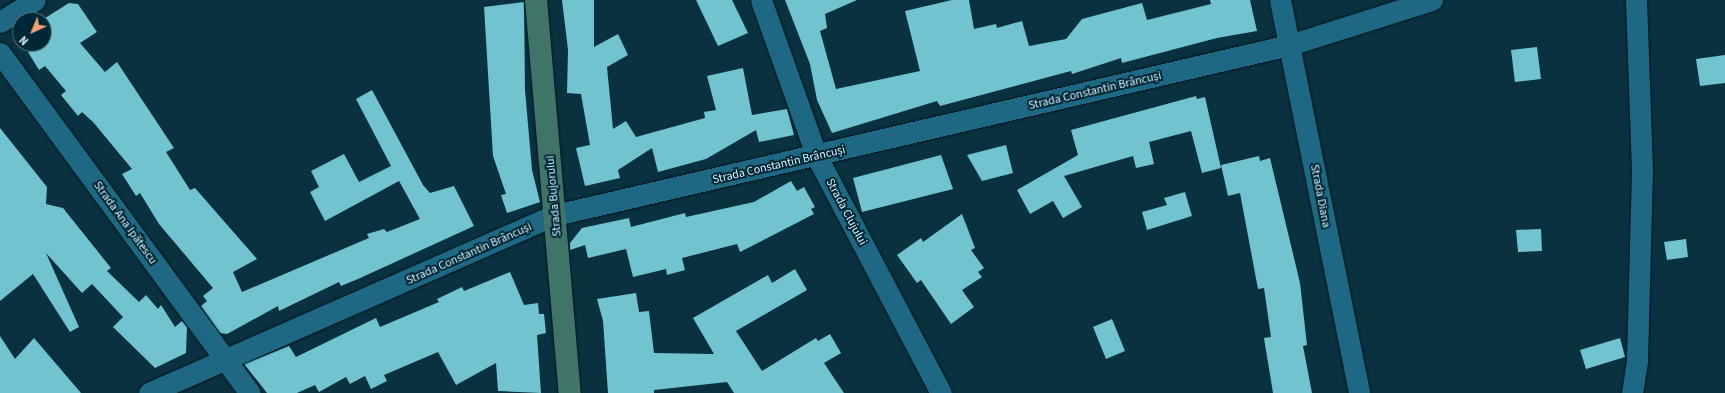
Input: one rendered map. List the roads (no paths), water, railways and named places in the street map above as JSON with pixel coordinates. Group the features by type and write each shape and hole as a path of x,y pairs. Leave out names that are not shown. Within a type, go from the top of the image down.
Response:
{"street":[{"path":"0,22 35,0"},
{"name":"Strada Bujorului","path":"536,0 570,393"},
{"name":"Strada Clujului","path":"761,0 817,157 941,393"},
{"name":"Strada Diana","path":"1280,0 1360,393"},
{"name":"Strada Constantin Brâncuși","path":"149,393 555,215 817,157 1290,45 1432,0"},
{"path":"1632,393 1637,360 1642,171 1636,0"},
{"name":"Strada Ana Ipătescu","path":"0,53 250,393"}]}
